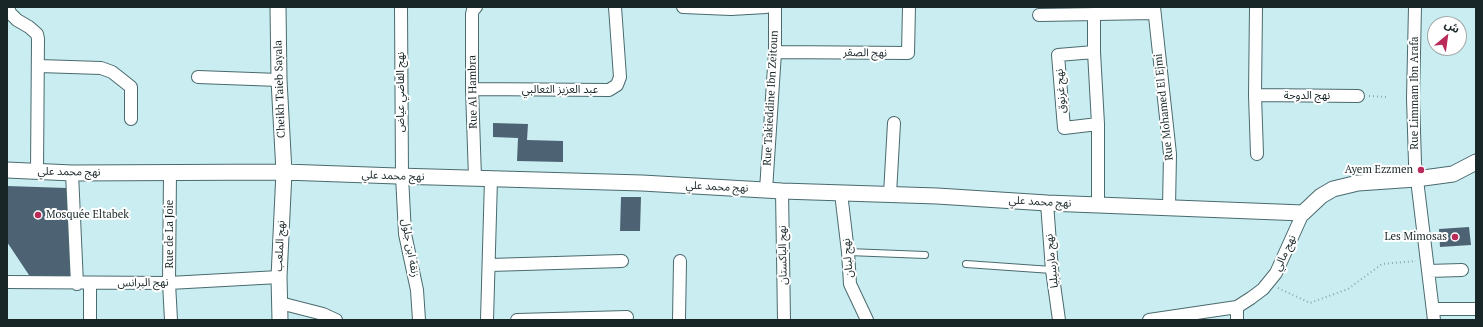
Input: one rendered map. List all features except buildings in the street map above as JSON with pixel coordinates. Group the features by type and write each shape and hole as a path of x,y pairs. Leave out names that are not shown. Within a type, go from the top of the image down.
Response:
{"street":[{"path":"8,7 10,13 17,20 37,34 38,39 39,66 37,172"},
{"name":"Cheikh Taieb Sayala","path":"278,7 279,80 284,172"},
{"name":"نهج القاضي عياض","path":"401,7 402,176"},
{"name":"Rue Al Hambra","path":"475,178 472,89 472,10 476,7"},
{"name":"عبد العزيز الثعالبي","path":"472,89 609,90 617,85 620,77 616,7"},
{"path":"683,7 732,9 766,7"},
{"name":"Rue Takieddine Ibn Zeitoun","path":"766,190 775,52 775,7"},
{"name":"نهج الصقر","path":"775,52 908,53 909,7"},
{"path":"1256,7 1255,95 1257,154"},
{"name":"Rue Limmam Ibn Arafa","path":"1415,7 1413,98 1416,179 1434,314"},
{"path":"1039,15 1094,14 1154,10"},
{"name":"Rue Mohamed El Ejmi","path":"1154,10 1170,154 1169,207"},
{"path":"1094,14 1094,52 1098,124 1098,204"},
{"name":"نهج غرنوق","path":"1094,52 1058,55 1064,128 1098,124"},
{"path":"39,66 101,68 112,72 131,87 131,119"},
{"path":"198,77 279,80"},
{"name":"نهج الدوحة","path":"1255,95 1358,96"},
{"path":"890,194 894,122"},
{"path":"1303,213 1321,196 1332,189 1358,182 1416,179 1452,174 1476,162"},
{"name":"نهج محمد علي","path":"7,170 72,173 284,172 642,183 782,191 890,194 1047,203 1303,213"},
{"name":"نهج الملعب","path":"280,320 279,276 284,172"},
{"path":"72,173 77,284"},
{"name":"Rue de La Joie","path":"170,173 170,320"},
{"name":"زنقة ابن جلول","path":"402,176 405,234 418,290 418,320"},
{"path":"488,320 491,179"},
{"name":"نهج الباكستان","path":"782,191 784,320"},
{"name":"نهج لبنان","path":"841,193 850,284 867,320"},
{"name":"نهج مارسيليا","path":"1047,203 1052,270 1059,320"},
{"name":"نهج مالي","path":"1152,320 1237,307 1251,298 1268,283 1276,273 1303,213"},
{"path":"490,265 622,261"},
{"path":"679,320 680,261"},
{"path":"1428,265 1462,270"},
{"name":"نهج البرانس","path":"7,282 77,284 169,283 279,276"},
{"path":"90,284 90,320"},
{"path":"280,303 323,314 336,320"},
{"path":"1237,307 1237,320"},
{"path":"1434,314 1476,309"},
{"path":"517,320 627,317"}],"lane":[{"path":"848,252 925,255"},
{"path":"966,264 1052,270"}],"path":[{"path":"1358,96 1388,97"},
{"path":"1268,283 1310,302 1348,289 1382,264 1428,265"}],"place":[{"name":"Ayem Ezzmen","path":"1421,170"},
{"name":"Mosquée Eltabek","path":"38,215"},
{"name":"Les Mimosas","path":"1455,237"}]}
